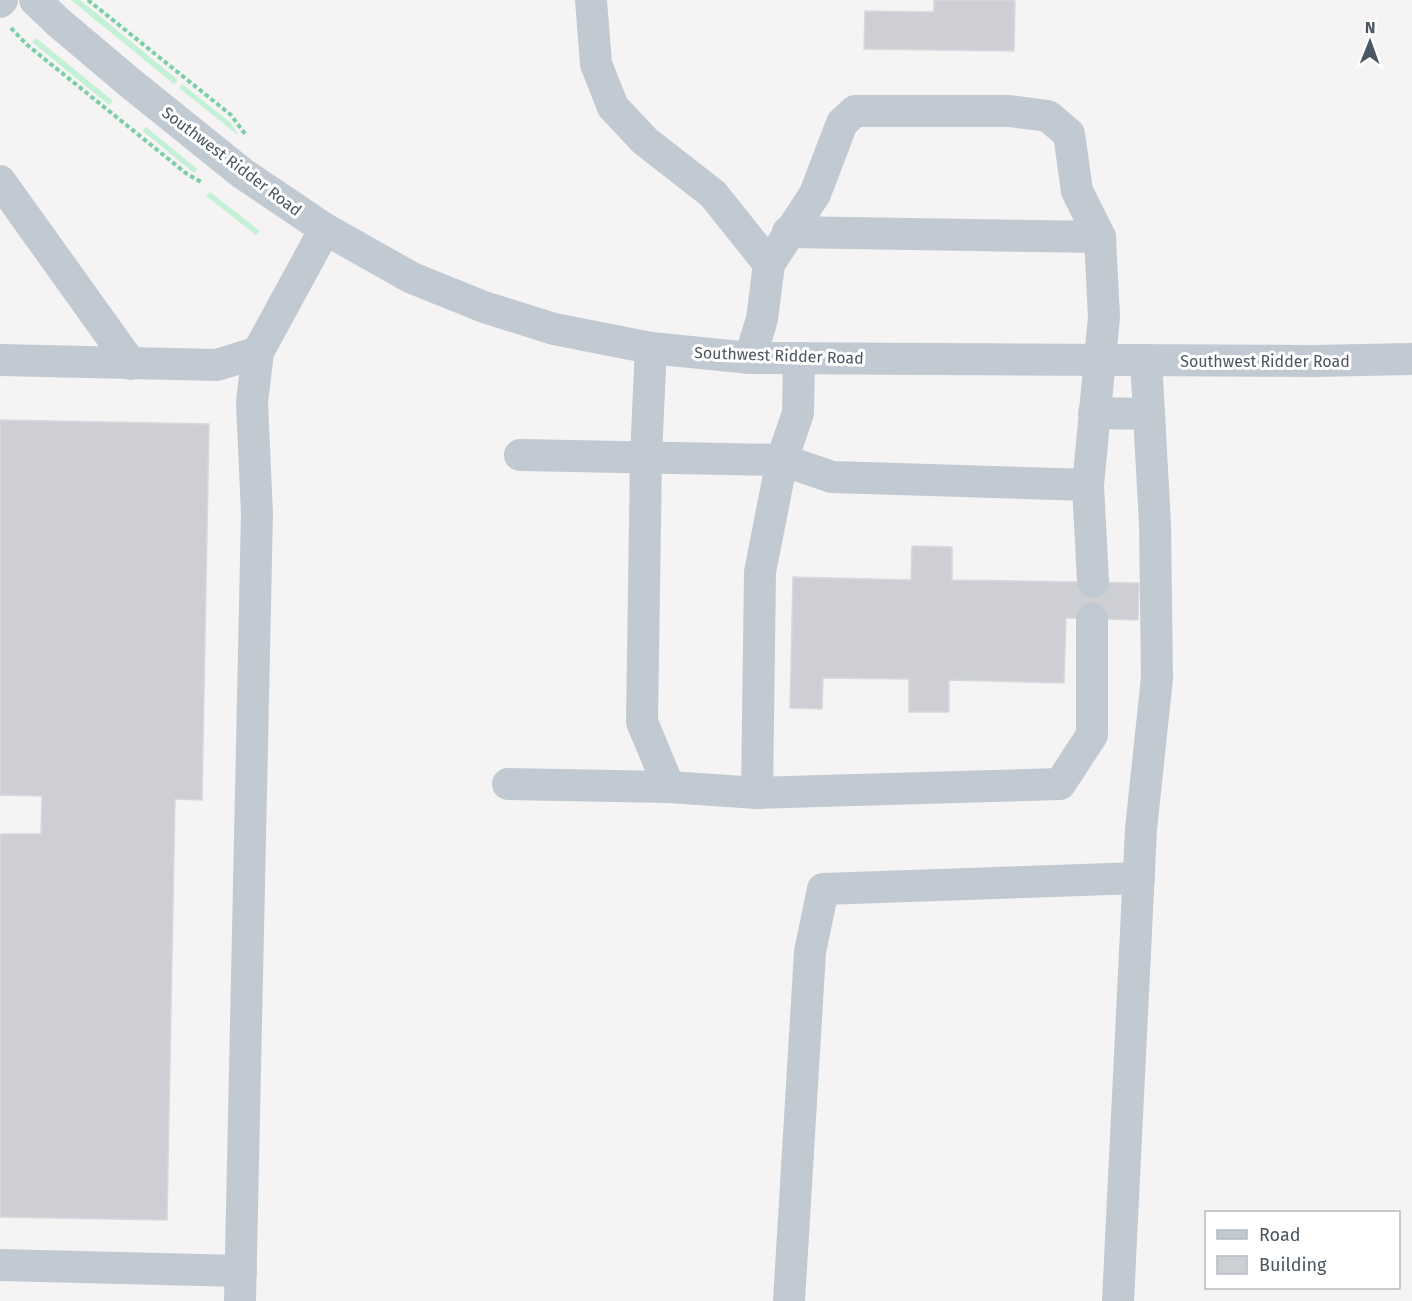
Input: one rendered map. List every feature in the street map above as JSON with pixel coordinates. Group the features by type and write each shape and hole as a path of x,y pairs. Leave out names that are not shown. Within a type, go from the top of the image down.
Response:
{"street":[{"name":"Southwest Ridder Road","path":"35,0 129,82 242,173 325,229 412,278 484,307 554,329 651,348 750,358 1359,361 1412,359"},
{"path":"591,0 596,64 613,107 645,141 713,194 769,264"},
{"path":"750,358 762,320 769,264 815,194 842,123 855,111 1009,111 1048,116 1069,134 1077,191 1100,237 1104,317 1088,485 1093,582"},
{"path":"0,181 131,364"},
{"path":"0,1265 241,1286 257,513 252,402 258,352 325,229"},
{"path":"788,232 1100,237"},
{"path":"651,348 646,456 642,722 669,787"},
{"path":"0,360 217,365 258,352"},
{"path":"757,793 760,572 782,460 798,413 799,358"},
{"path":"1118,1301 1141,829 1157,678 1155,524 1146,360"},
{"path":"1094,413 1149,414"},
{"path":"520,455 782,460 832,477 1088,485"},
{"path":"508,784 669,787 757,793 1060,784 1092,735 1092,619"},
{"path":"789,1301 810,952 823,889 1138,878"}],"green space":[{"path":"71,0 80,0 178,80 174,84"},
{"path":"36,38 113,101 109,105 32,42"},
{"path":"182,84 231,123 238,135 179,88"},
{"path":"146,127 197,169 194,173 143,131"},
{"path":"210,192 260,231 256,235 206,196"}],"building":[{"path":"934,0 1015,0 1014,51 864,49 865,11 934,12"},
{"path":"0,420 209,424 202,800 175,799 167,1220 0,1217 0,834 41,834 42,796 0,795"},
{"path":"912,546 952,547 952,580 1139,583 1138,620 1066,618 1064,683 949,680 949,712 909,712 909,679 823,678 822,709 790,708 793,577 911,580"}]}
